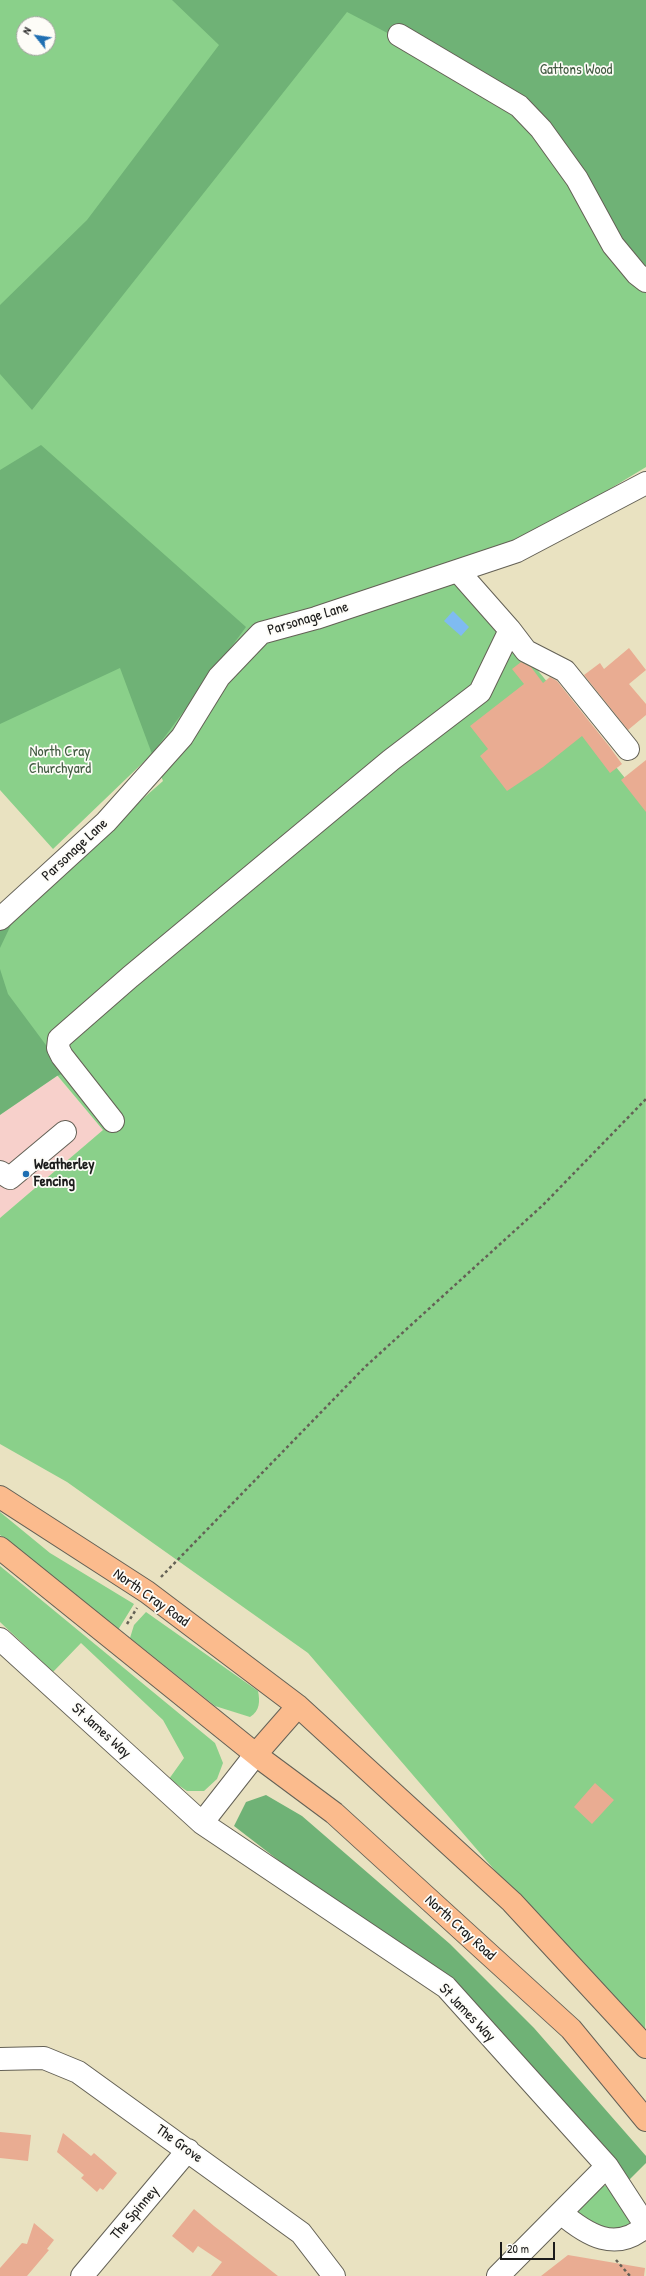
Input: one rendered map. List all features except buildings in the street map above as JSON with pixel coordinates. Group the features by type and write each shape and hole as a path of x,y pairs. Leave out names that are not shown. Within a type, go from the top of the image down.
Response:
{"main road":[{"name":"North Cray Road","path":"0,1497 147,1592 298,1706 512,1902 646,2047"},
{"name":"North Cray Road","path":"0,1548 256,1754 334,1813 571,2029 646,2120"},
{"path":"256,1754 298,1706"}],"street":[{"path":"400,35 519,106 541,129 566,163 613,245 637,274 646,281"},
{"name":"Parsonage Lane","path":"0,919 106,822 182,737 219,677 261,633 316,618 517,551 646,483"},
{"path":"458,571 510,630 526,651 565,670 628,749"},
{"path":"113,1121 62,1056 58,1048 59,1039 130,977 391,760 480,692 510,630"},
{"path":"0,1172 10,1178 65,1132"},
{"name":"St James Way","path":"0,1639 202,1823 446,1987 606,2166 646,2226"},
{"path":"202,1823 256,1754"},
{"name":"The Grove","path":"0,2059 44,2058 78,2072 302,2233 334,2276"},
{"name":"The Spinney","path":"82,2276 188,2150"},
{"path":"498,2276 606,2166"},
{"path":"561,2213 580,2229 598,2237 617,2240 638,2233 646,2226"}],"path":[{"path":"116,1641 147,1592 185,1550 366,1366 543,1204 646,1099"}],"shaded area":[{"name":"Weatherley Fencing","path":"57,1076 103,1130 0,1218 0,1115"}],"green space":[{"name":"North Cray Churchyard","path":"0,0 646,0 646,467 463,578 646,804 645,2045 308,1653 67,1482 0,1444 0,1218 103,1130 36,1050 0,1001 0,924 163,781 152,754 53,849 0,790"},
{"name":"Gattons Wood","path":"172,0 646,0 646,268 643,271 507,95 347,12 32,410 0,374 0,305 87,220 219,45"},
{"path":"41,445 246,627 152,754 120,668 0,724 0,470"},
{"path":"19,908 0,948 0,924"},
{"path":"0,969 8,994 66,1072 57,1076 0,1115"},
{"path":"0,1512 50,1553 134,1604 118,1630 0,1535"},
{"path":"0,1566 215,1743 223,1763 217,1779 204,1791 187,1791 169,1779 184,1758 163,1720 81,1643 53,1672 0,1622"},
{"path":"146,1612 258,1691 259,1698 256,1712 250,1717 215,1706 130,1638 134,1625"},
{"path":"266,1795 302,1816 450,1944 534,2028 646,2156 646,2163 629,2180 455,1981 308,1883 234,1826 246,1802"},
{"path":"610,2185 634,2225 619,2233 577,2219 577,2206 597,2187"}],"water":[{"path":"453,611 469,627 461,636 444,621"}],"place":[{"name":"Weatherley Fencing","path":"26,1174"}]}
